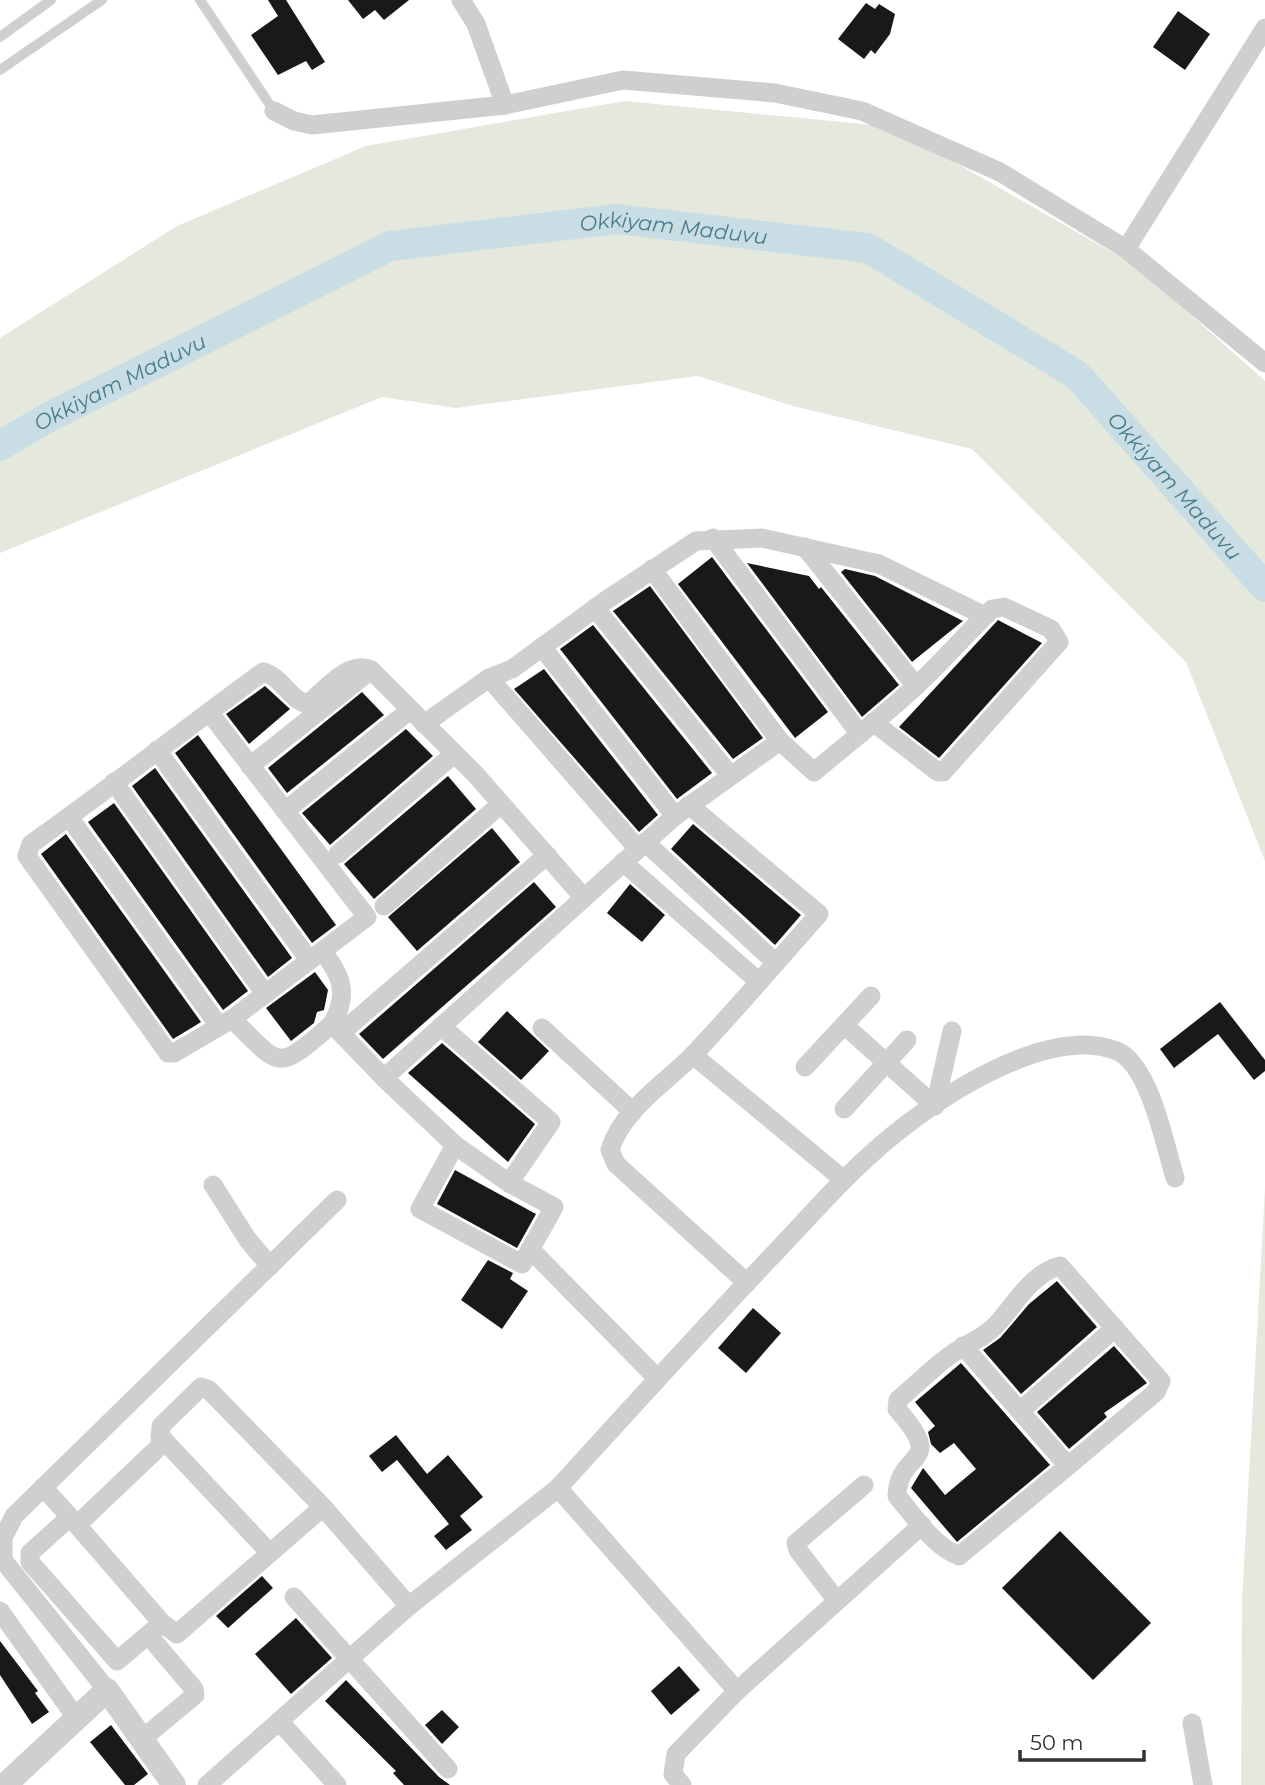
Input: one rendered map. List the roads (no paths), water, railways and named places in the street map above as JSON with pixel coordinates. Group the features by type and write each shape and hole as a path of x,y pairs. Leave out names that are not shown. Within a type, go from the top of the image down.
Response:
{"street":[{"path":"461,0 476,24 505,104"},
{"path":"1126,249 1265,28"},
{"path":"274,111 294,121 312,125 505,104 623,80 775,93 862,111 1000,172 1126,249 1265,363"},
{"path":"652,569 780,741 814,772 866,727 916,685 992,609 1004,607 1051,629 1059,642 943,772 938,772 866,727 713,538"},
{"path":"285,811 417,717 489,678 512,669 595,608 696,541 713,538 762,538 879,564 985,616"},
{"path":"805,547 916,685"},
{"path":"595,608 729,774"},
{"path":"542,647 682,810 819,914 772,958 758,982 693,1055 633,1112 612,1142 610,1150 616,1164 747,1283"},
{"path":"209,712 367,917 226,1023 174,1053 168,1053 27,856 31,844 69,817 114,782 263,672 278,678 298,699 308,704 352,668 362,666 371,670 501,804 584,898"},
{"path":"250,766 371,670"},
{"path":"489,678 641,846 772,958"},
{"path":"384,1078 682,810 729,774 780,741"},
{"path":"157,750 316,956 338,970 343,985 337,1028"},
{"path":"338,854 454,754"},
{"path":"114,782 265,994"},
{"path":"384,906 501,804"},
{"path":"69,817 226,1023 277,1059 291,1059 337,1028 547,855"},
{"path":"623,862 758,982"},
{"path":"805,1067 872,996"},
{"path":"844,1025 935,1106"},
{"path":"441,1026 551,1122 509,1183"},
{"path":"337,1028 384,1078 455,1145 509,1183 554,1207 522,1264 419,1209 455,1145"},
{"path":"542,1028 633,1112"},
{"path":"935,1106 952,1031"},
{"path":"844,1109 907,1040"},
{"path":"207,1785 409,1606 558,1488 657,1378 844,1180 909,1122 987,1074 1031,1053 1076,1043 1119,1052 1141,1074 1175,1178"},
{"path":"693,1055 844,1180"},
{"path":"213,1185 248,1240 270,1266"},
{"path":"174,1785 107,1690 3,1560 3,1538 14,1516 337,1200"},
{"path":"530,1249 657,1378"},
{"path":"1060,1266 1159,1377 1160,1386 959,1556 945,1551 897,1496 900,1477 920,1455 921,1443 915,1430 897,1409 897,1404 963,1346 976,1343 1041,1275 1060,1266"},
{"path":"1020,1411 1115,1328"},
{"path":"963,1346 1068,1466"},
{"path":"323,1507 181,1631 155,1630 117,1661 30,1562 30,1553 74,1521 160,1446 161,1426 201,1387 209,1390 323,1507 409,1606"},
{"path":"160,1436 270,1553"},
{"path":"837,1601 798,1550 796,1543 864,1485"},
{"path":"43,1488 74,1521 155,1630 194,1689 195,1695 141,1740"},
{"path":"558,1488 737,1691"},
{"path":"682,1785 673,1774 676,1754 737,1691 922,1525"},
{"path":"294,1597 448,1769"},
{"path":"1,1613 77,1719"},
{"path":"5,1785 107,1690"},
{"path":"279,1721 337,1785"},
{"path":"1192,1723 1203,1785"}],"lane":[{"path":"0,37 51,0"},
{"path":"0,70 102,0"},
{"path":"200,0 274,111"}],"waterway":[{"name":"Okkiyam Maduvu","path":"0,446 45,419 390,246 617,219 868,248 1077,375 1265,587"}]}
